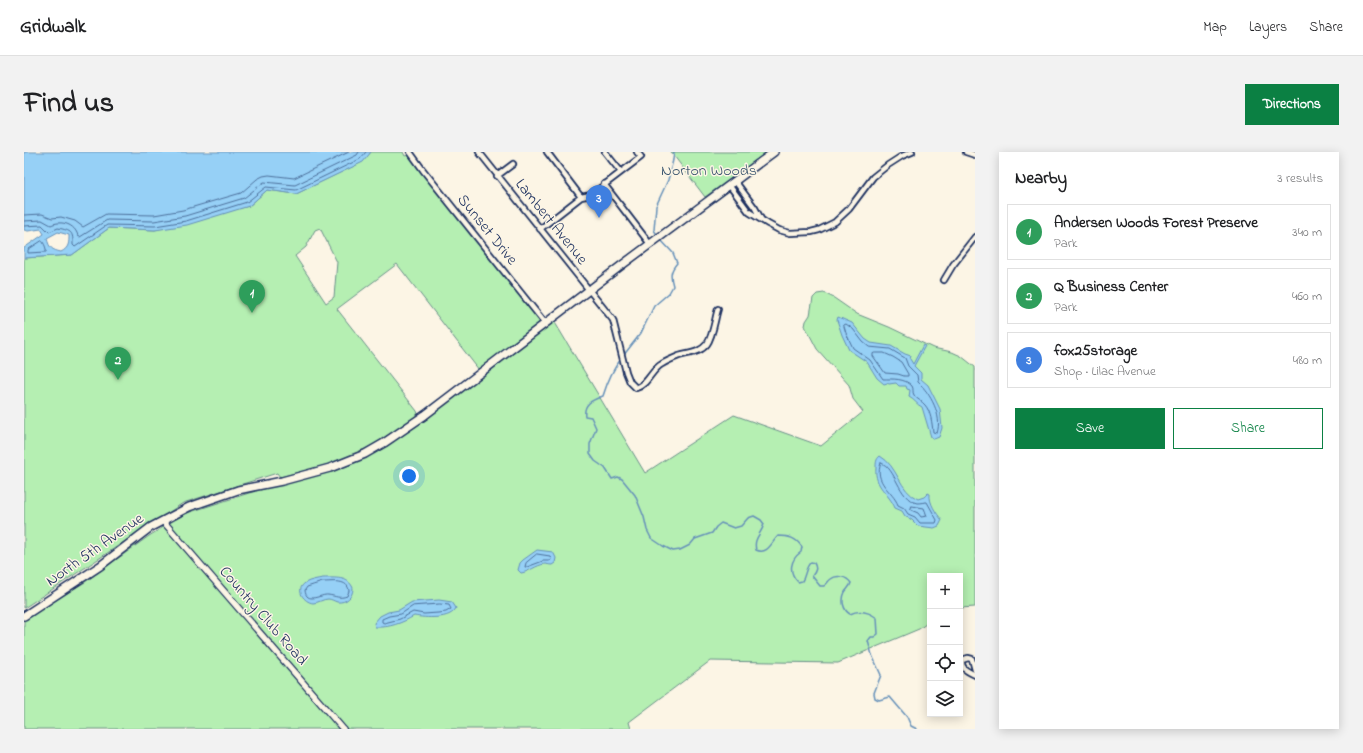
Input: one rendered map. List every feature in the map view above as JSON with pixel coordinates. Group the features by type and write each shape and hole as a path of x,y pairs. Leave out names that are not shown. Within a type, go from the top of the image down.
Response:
{"main road":[{"name":"North 5th Avenue","path":"24,616 100,566 152,527 189,507 238,490 282,481 330,468 365,454 414,422 774,152"}],"street":[{"name":"Sunset Drive","path":"410,152 545,323"},
{"name":"Lambert Avenue","path":"479,152 613,320 626,372 630,382 636,388 641,386 654,370 662,364 680,356 694,353 707,345 718,309"},
{"path":"547,152 581,197"},
{"path":"605,152 621,172"},
{"path":"729,185 749,212 779,230 790,233 810,232 820,230 836,222 843,216 873,177 902,156 912,152"},
{"path":"966,152 975,155"},
{"path":"540,229 581,197 591,195 621,172 639,154"},
{"path":"498,176 513,164"},
{"path":"735,181 755,208 761,219"},
{"path":"604,184 652,242"},
{"path":"944,280 953,265 975,237"},
{"name":"Country Club Road","path":"163,521 343,729"},
{"path":"975,670 972,660 966,658 962,660 961,664 963,668 975,675"}],"green space":[{"path":"371,152 403,152 405,156 410,154 539,318 540,322 538,325 479,370 397,264 337,309 417,411 417,416 373,445 338,461 280,477 277,473 183,503 24,608 24,258 72,255 109,228 155,230 249,206 267,190 296,194 362,162","holes":["320,228 337,262 334,297 326,303 295,256 306,247 315,230"]},
{"name":"Norton Woods","path":"671,152 767,152 705,197"},
{"path":"824,293 857,314 889,327 933,348 952,352 961,356 975,367 975,607 963,608 963,573 927,573 927,623 919,629 838,663 710,661 629,722 631,729 24,729 24,620 85,582 149,536 184,514 249,493 320,474 378,451 417,425 554,321 645,473 734,415 821,446 863,412 853,399 849,385 817,349 805,326 810,315 813,298 817,294"}],"water":[{"path":"24,152 371,152 363,162 296,194 267,190 249,206 187,225 155,230 109,228 72,255 24,258 24,248 44,234 41,229 28,231 24,230","holes":["58,232 69,235 66,249 61,252 51,248 47,238"]},
{"path":"838,317 852,323 865,339 871,343 891,346 911,356 910,359 913,364 923,345 925,346 914,366 921,373 921,379 928,385 940,409 942,428 939,437 934,439 931,437 922,407 909,397 910,390 907,389 906,386 899,386 896,383 884,384 877,378 867,362 849,350 837,320"},
{"path":"880,456 891,466 902,485 912,495 918,499 924,497 928,493 930,494 935,511 942,520 939,526 934,528 918,526 905,516 902,511 895,508 877,480 876,463"},
{"path":"537,550 553,552 556,558 555,563 552,565 545,564 521,573 518,570 520,563"},
{"path":"323,578 341,578 348,581 353,588 352,594 343,602 328,599 313,603 304,598 301,592 302,586 309,581"},
{"path":"439,600 452,602 456,608 449,615 431,618 414,616 405,621 385,627 375,627 374,623 380,616 388,612 399,610 412,602"}],"waterway":[{"path":"658,236 654,230 656,206 668,180 674,152"},
{"path":"623,356 641,333 654,306 669,293 673,286 671,274 677,263 673,253 660,239"},
{"path":"621,359 610,377 603,396 587,405 586,408 585,416 591,417 596,428 590,444 590,454 595,461 605,468 612,479 618,477 622,479 635,495 651,538 673,551 680,550 690,545 695,539 712,533 721,523 734,528 741,526 748,518 754,516 761,520 764,524 756,539 756,550 766,550 778,536 786,536 795,540 802,547 801,552 794,559 792,566 793,574 798,582 802,581 809,564 811,562 814,563 816,570 812,576 820,586 824,586 833,577 839,576 851,583 843,598 844,607 850,614 854,612 864,612 877,618 878,634 871,637 868,641 872,655 881,675 874,693 875,698 879,700 890,697 907,717 911,726 917,729"}],"place":[{"name":"fox25storage","path":"599,218"},
{"name":"Andersen Woods Forest Preserve","path":"252,313"},
{"name":"Q Business Center","path":"118,380"}]}
